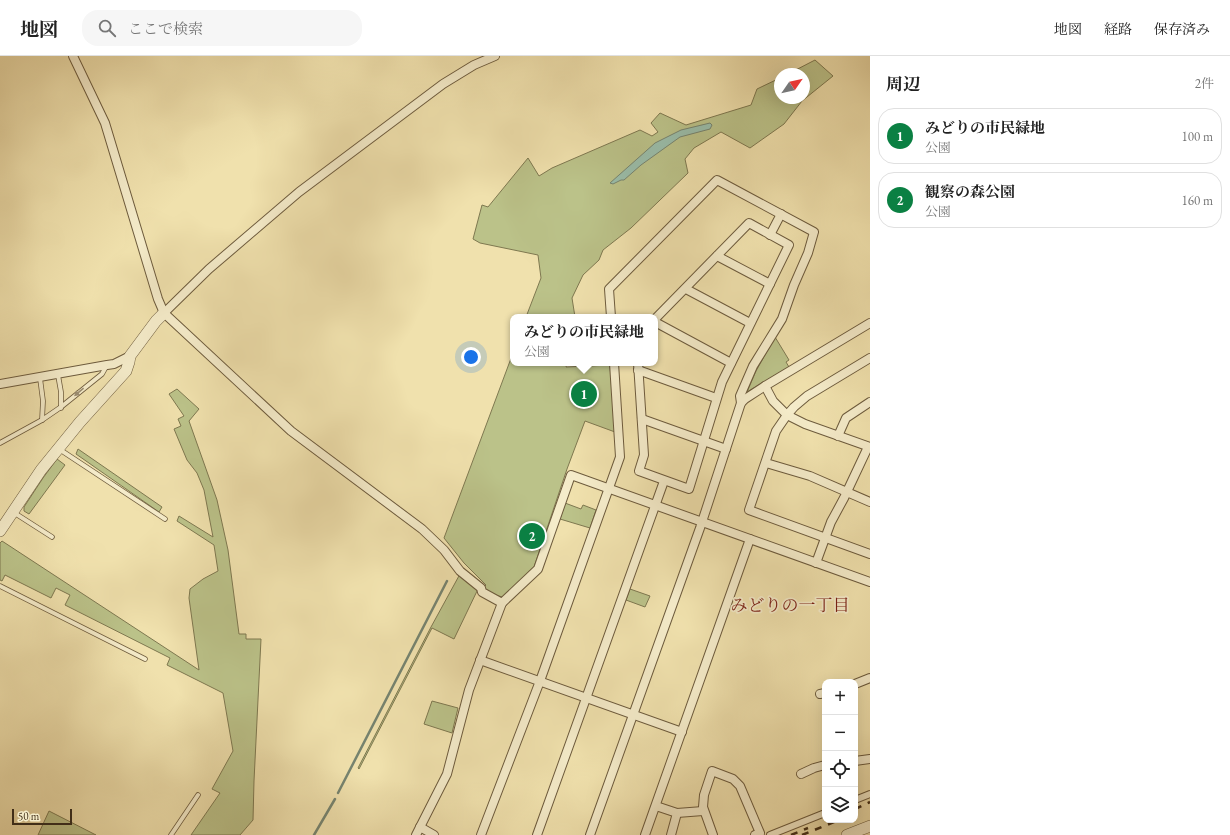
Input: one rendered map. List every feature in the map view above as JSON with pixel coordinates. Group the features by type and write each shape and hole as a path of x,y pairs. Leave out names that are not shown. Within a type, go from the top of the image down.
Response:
{"street":[{"path":"72,56 105,123 158,299 164,313 291,432 422,529 444,550 460,571 481,588 482,592 502,603"},
{"path":"0,384 114,364 130,356 156,321 209,269 299,192 443,84 474,65 495,56"},
{"path":"590,835 702,522 741,403 740,396 753,366 782,319 794,285 808,253 814,232 717,180 609,289 611,314"},
{"path":"770,235 781,214"},
{"path":"658,316 749,224 789,245 722,382 689,489 639,471 644,455 638,367 716,398"},
{"path":"717,256 770,284"},
{"path":"686,288 750,323"},
{"path":"741,403 765,386 870,323"},
{"path":"658,324 731,363"},
{"path":"0,531 41,470 126,370 130,356"},
{"path":"870,358 808,396 794,407 787,415 776,430 749,510 870,554"},
{"path":"481,835 540,681 620,456 614,366"},
{"path":"765,386 774,400 787,415 805,424 869,447 831,522 816,563"},
{"path":"838,436 846,418 870,402"},
{"path":"642,419 726,449"},
{"path":"766,463 810,476 870,502"},
{"path":"434,835 418,831 447,774 469,690 480,660 502,603 538,569 571,474 870,582"},
{"path":"537,835 664,481"},
{"path":"645,835 750,539"},
{"path":"480,660 682,732"},
{"path":"858,683 870,678"},
{"path":"858,761 870,759"},
{"path":"801,774 814,768 822,767"},
{"path":"713,835 703,811 703,798 712,771 728,776 737,782 743,791 760,833 755,835"},
{"path":"858,799 870,794"},
{"path":"656,806 677,813 703,811"},
{"path":"671,835 677,813"},
{"path":"770,835 822,814"},
{"path":"847,835 870,826"}],"lane":[{"path":"0,443 61,408 102,374 106,365"},
{"path":"58,374 61,392 61,408"},
{"path":"40,378 43,401 42,420"},
{"path":"58,449 165,519"},
{"path":"13,512 52,537"},
{"path":"0,586 145,659"},
{"path":"171,835 198,795"}],"green space":[{"path":"815,60 833,76 810,95 810,68 800,68"},
{"path":"774,81 774,104 800,104 784,124 750,148 721,132 694,148 685,159 688,173 631,228 603,250 599,260 583,275 572,298 575,314 527,314 541,278 538,255 480,243 473,239 482,205 488,207 528,158 539,176 552,168 640,130 652,136 658,132 651,123 660,113 686,125 751,105 757,89"},
{"path":"775,337 789,360 786,362 789,367 747,392 756,371"},
{"path":"510,361 510,366 610,366 615,432 585,421 534,567 504,597 502,597 485,589 484,587 486,585 464,563 444,538"},
{"path":"177,389 199,409 189,421 217,500 228,550 239,634 246,634 246,639 261,639 253,820 240,835 191,835 220,793 212,789 233,751 223,693 167,665 170,658 65,605 70,595 56,588 51,598 5,575 2,581 0,580 0,543 2,541 199,670 189,598 190,589 203,579 218,571 214,545 177,521 179,516 213,537 204,490 197,473 187,460 174,429 181,426 178,419 184,416 169,394"},
{"path":"78,449 162,507 159,512 76,454"},
{"path":"57,459 65,465 29,514 24,511 24,507"},
{"path":"565,503 581,509 583,505 596,510 590,528 560,519"},
{"path":"460,574 478,589 454,639 432,628 359,769 358,768 431,627"},
{"path":"630,589 650,596 645,607 626,600"},
{"path":"432,701 458,708 452,733 424,724"},
{"path":"49,811 96,835 38,835"}],"shaded area":[{"path":"710,123 712,125 710,129 680,137 641,165 624,180 613,184 610,183 655,143 681,130"}],"waterway":[{"path":"338,793 447,581"},
{"path":"314,835 335,799"}],"railway":[{"path":"858,808 870,802"},
{"path":"802,835 832,823"},
{"path":"791,835 808,828"}],"place":[{"name":"みどりの市民緑地","path":"584,394"},
{"name":"観察の森公園","path":"532,536"}],"district":[{"name":"みどりの一丁目","path":"790,605"}]}
